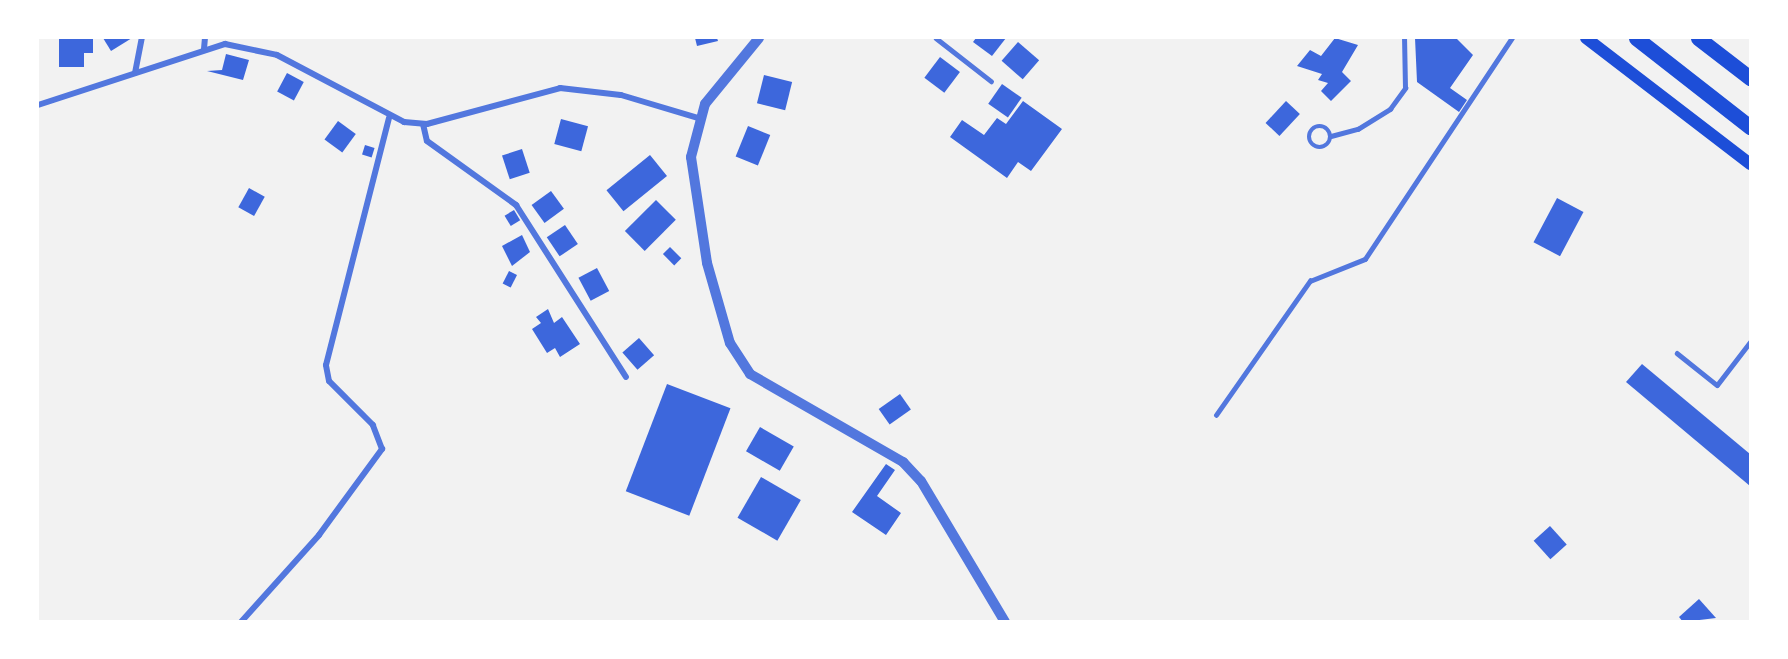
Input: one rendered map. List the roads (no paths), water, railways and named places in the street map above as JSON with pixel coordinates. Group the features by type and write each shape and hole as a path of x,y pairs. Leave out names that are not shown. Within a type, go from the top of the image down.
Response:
{"highway":[{"path":"1636,38 1750,127"},
{"path":"1698,38 1750,78"}],"main road":[{"path":"1586,38 1750,164"}],"street":[{"path":"135,74 142,38"},
{"path":"204,49 205,38"},
{"path":"759,38 698,118 691,157 696,205 714,294 740,362 771,388 903,462 921,481 1005,621"},
{"path":"38,105 225,44 277,55 389,118 423,124 560,88 621,95 698,118"},
{"path":"241,621 319,535 382,449 373,425 328,381 326,365 389,118"},
{"path":"423,124 427,141 510,198 626,377"}],"lane":[{"path":"936,38 991,81"},
{"path":"1331,136 1319,125 1308,138 1322,148 1331,136 1358,129 1390,109 1405,88 1404,38"},
{"path":"1216,415 1310,281 1365,259 1512,38"},
{"path":"1677,352 1717,385 1750,342"}]}
